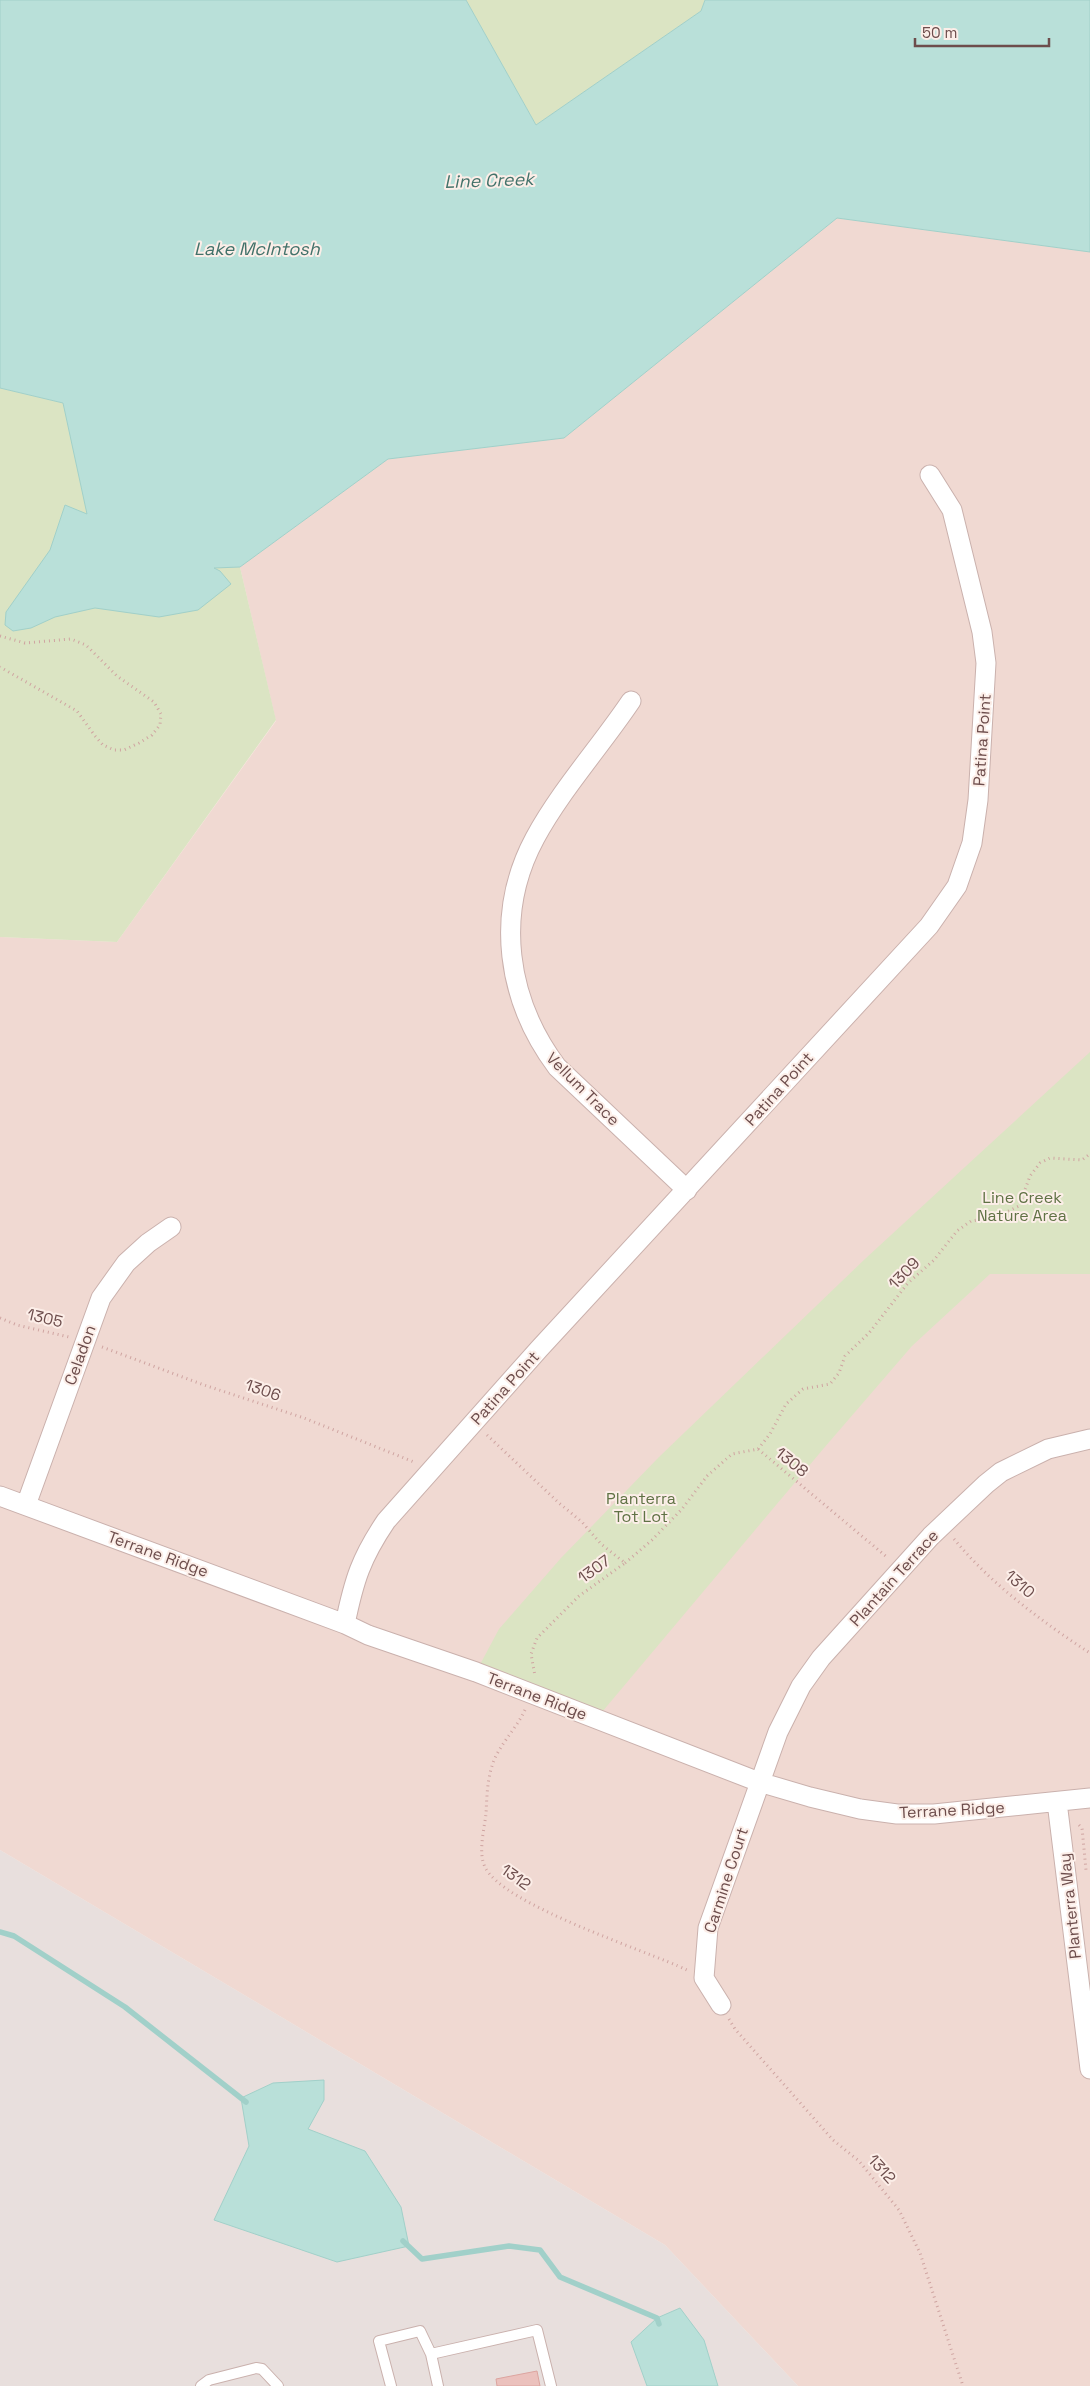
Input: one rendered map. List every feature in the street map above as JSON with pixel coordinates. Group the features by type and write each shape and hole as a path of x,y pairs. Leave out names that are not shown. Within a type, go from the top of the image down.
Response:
{"street":[{"name":"Patina Point","path":"345,1624 353,1586 368,1546 386,1521 474,1422 929,926 957,886 972,843 978,800 986,663 980,624 952,510 930,475"},
{"name":"Vellum Trace","path":"631,701 535,838 524,862 516,888 510,925 512,958 516,986 526,1014 542,1046 557,1067 687,1190"},
{"name":"Celadon","path":"26,1506 84,1340 101,1298 126,1263 148,1243 171,1227"},
{"name":"Plantain Terrace","path":"759,1782 778,1732 800,1686 820,1658 942,1524 1002,1472 1048,1449 1090,1439"},
{"name":"Terrane Ridge","path":"0,1496 345,1624 368,1635 532,1694 759,1782 818,1799 860,1809 897,1814 934,1814 1090,1798"},
{"name":"Carmine Court","path":"704,1978 708,1928 759,1782"},
{"name":"Planterra Way","path":"1057,1802 1090,2069"},
{"path":"704,1978 721,2005"}],"lane":[{"path":"431,2354 537,2330 551,2386"},
{"path":"391,2386 379,2341 420,2331 431,2354 438,2386"},
{"path":"201,2386 209,2380 256,2368 262,2369 278,2386"}],"path":[{"path":"0,636 25,643 71,639 86,645 117,676 154,702 161,714 160,725 152,735 139,744 124,750 114,750 103,745 94,736 77,711 0,667"},
{"name":"1309","path":"758,1449 770,1434 786,1404 803,1390 830,1384 839,1373 845,1356 870,1333 908,1284 934,1260 957,1231 971,1222 996,1216 1019,1206 1030,1176 1040,1163 1050,1158 1082,1160 1090,1154"},
{"name":"1305","path":"0,1318 17,1325 84,1340"},
{"name":"1306","path":"84,1340 204,1385 304,1418 419,1464 430,1471"},
{"name":"1307","path":"474,1422 559,1503 582,1522 601,1544 625,1562 579,1596 537,1638 531,1654 536,1681 532,1694"},
{"name":"1308","path":"625,1562 652,1540 682,1509 707,1476 732,1454 758,1449 902,1570"},
{"name":"1310","path":"942,1524 968,1556 1053,1629 1090,1653"},
{"name":"1312","path":"532,1694 518,1723 496,1758 489,1778 482,1850 484,1866 499,1884 525,1900 569,1922 644,1951 704,1978"},
{"name":"1312","path":"721,2005 735,2029 833,2140 859,2161 899,2210 920,2253 963,2386"}],"shaded area":[{"path":"837,218 1090,252 1090,2386 798,2386 665,2245 0,1850 0,937 117,942 276,721 240,567 388,459 564,438"},
{"path":"0,1850 665,2245 798,2386 0,2386"}],"green space":[{"path":"466,0 705,0 701,11 536,125"},
{"path":"0,388 63,403 132,523 240,567 276,720 117,942 0,937"},
{"name":"Line Creek Nature Area","path":"1090,1052 1090,1274 990,1274 912,1346 597,1718 476,1672 499,1629 561,1558 659,1457 866,1258"}],"water":[{"name":"Lake McIntosh","path":"0,0 466,0 536,125 701,11 705,0 1090,0 1090,252 837,218 564,438 388,459 240,567 214,568 220,571 231,584 198,610 159,617 95,608 55,617 31,628 13,631 5,625 6,612 50,550 65,505 87,514 63,403 0,388"},
{"path":"324,2080 324,2100 308,2129 365,2151 401,2207 409,2246 337,2262 214,2220 249,2146 241,2098 273,2083"},
{"path":"680,2308 704,2340 718,2386 647,2386 631,2342 657,2318"}],"building":[{"path":"537,2371 540,2386 497,2386 496,2379"}],"waterway":[{"path":"0,1932 14,1936 125,2007 246,2102"},
{"path":"403,2241 422,2259 509,2246 540,2250 560,2277 657,2318 659,2324"}],"water label":[{"name":"Line Creek","path":"489,180"}],"park label":[{"name":"Planterra Tot Lot","path":"641,1507"}]}
